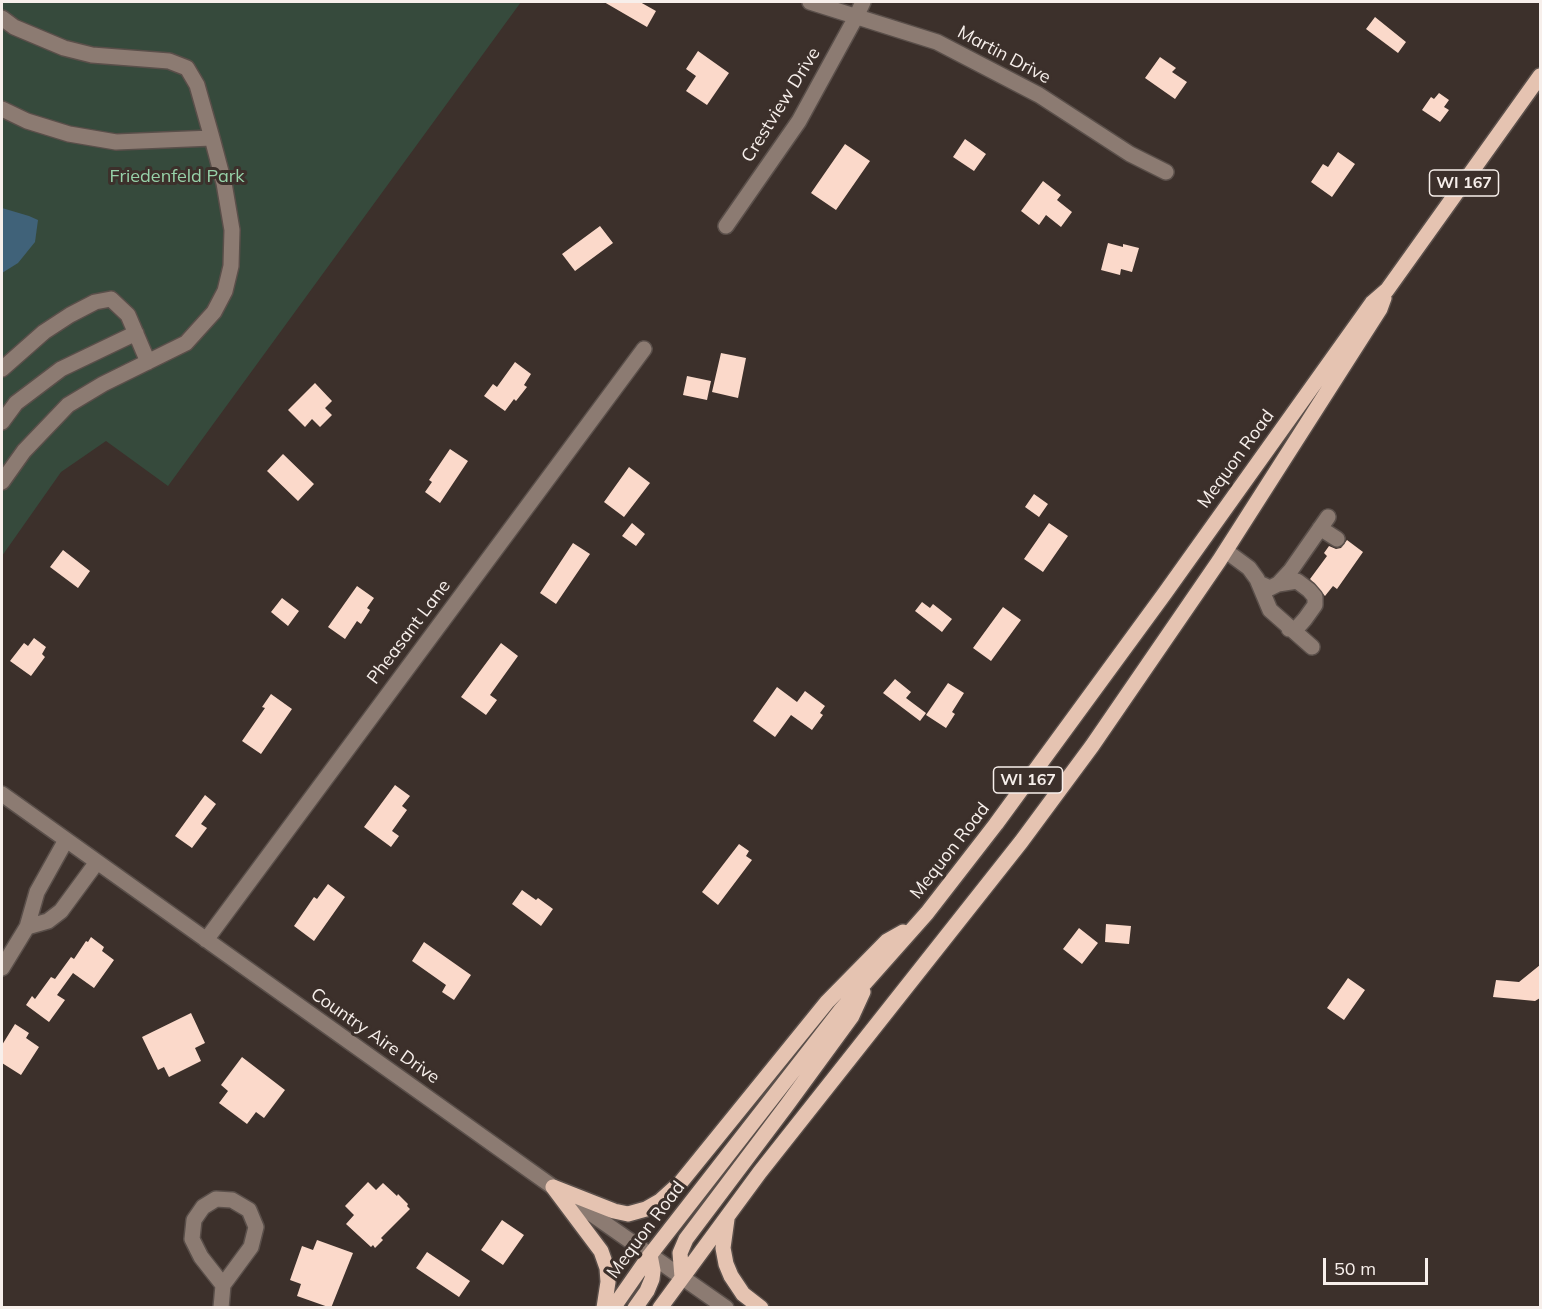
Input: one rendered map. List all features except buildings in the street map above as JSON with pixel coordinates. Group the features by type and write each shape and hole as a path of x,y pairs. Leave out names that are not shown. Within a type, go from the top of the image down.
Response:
{"main road":[{"name":"Mequon Road","path":"613,1308 650,1255 840,1011 918,922 996,824 1158,603 1372,303 1387,290 1540,76"},
{"name":"Mequon Road","path":"660,1308 760,1172 1021,842 1092,746 1226,550 1380,309 1387,290"},
{"path":"553,1187 614,1211 628,1214 646,1209 660,1200 681,1182 827,1002 887,941 918,922"},
{"path":"682,1277 680,1253 686,1239 852,1016 874,971"},
{"path":"553,1187 601,1251 607,1268 608,1282 604,1308"},
{"path":"728,1215 723,1248 726,1264 743,1294 761,1308"},
{"path":"635,1308 650,1284 653,1270 650,1255"}],"street":[{"name":"Martin Drive","path":"810,2 938,42 1040,95 1130,154 1166,172"},
{"name":"Crestview Drive","path":"726,226 799,121 863,2"},
{"path":"2,18 14,27 64,48 92,55 169,61 187,68 197,85 212,138 224,183 232,230 231,266 225,291 214,312 186,343 103,384 68,405 24,451 2,482"},
{"path":"2,109 27,121 69,134 116,142 212,138"},
{"path":"2,369 44,332 70,315 95,302 111,299 128,315 148,362"},
{"path":"2,422 16,403 61,369 135,333"},
{"name":"Pheasant Lane","path":"206,940 644,349"},
{"path":"1278,584 1291,570 1324,522 1336,538"},
{"path":"1226,550 1249,568 1259,583 1270,610 1312,647"},
{"path":"1259,583 1270,588 1278,584 1297,581 1315,597 1315,605 1305,619 1297,628 1289,629"},
{"name":"Country Aire Drive","path":"2,794 726,1308"},
{"path":"2,968 27,927 37,892 66,840"},
{"path":"27,927 48,921 61,911 97,862"},
{"path":"221,1308 223,1285 251,1247 256,1227 249,1210 232,1200 216,1199 203,1207 194,1220 192,1239 201,1257 223,1285"}],"green space":[{"name":"Friedenfeld Park","path":"2,2 521,2 168,486 106,441 61,472 2,556"}],"water":[{"path":"2,208 38,220 35,242 18,263 2,273"}]}
